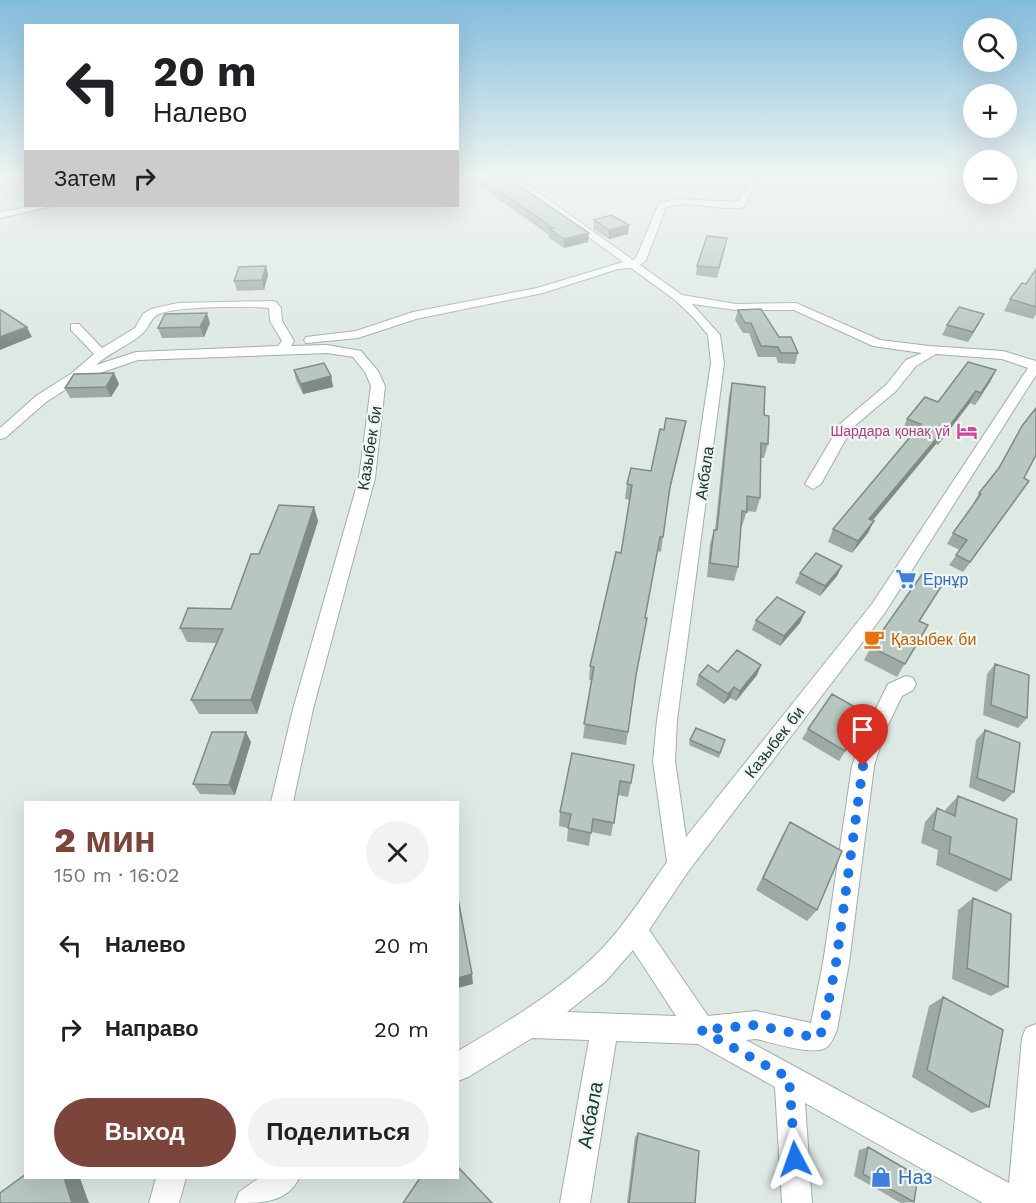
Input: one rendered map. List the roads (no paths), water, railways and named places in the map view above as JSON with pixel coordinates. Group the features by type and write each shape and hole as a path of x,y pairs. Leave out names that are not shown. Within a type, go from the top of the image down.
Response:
{"street":[{"name":"Акбала","path":"590,234 679,298 699,315 716,336 717,352 703,482 664,761 679,865"},
{"path":"77,376 136,356 285,346 358,334 413,316 539,291 617,266 633,265 641,260 651,234"},
{"path":"679,298 736,307 796,306 852,330 871,341 930,350 1003,355 1036,365"},
{"path":"0,435 41,399 77,376 101,354 140,330 147,317 155,311 178,306 272,304 275,308 274,319 285,346"},
{"path":"75,327 101,354"},
{"name":"Казыбек би","path":"282,801 303,709 367,478 378,386 371,371 357,354 285,346"},
{"path":"813,484 846,426 891,388 912,363 930,354 930,350"},
{"name":"Казыбек би","path":"459,1066 529,1024 597,972 634,930 679,865 878,609 1036,365"},
{"path":"529,1024 701,1030 756,1025 817,1038 823,1030 836,963 863,766 895,690 906,684"},
{"path":"634,930 701,1030 1014,1203"},
{"name":"Акбала","path":"575,1203 605,1026"},
{"path":"1023,1203 1036,1038"},
{"path":"789,1078 797,1203"},
{"path":"164,1203 171,1179"},
{"path":"250,1203 283,1179"}],"place":[{"name":"Шардара қонақ үй","path":"967,431"},
{"name":"Ернұр","path":"906,579"},
{"name":"Қазыбек би","path":"874,639"},
{"name":"Наз","path":"881,1177"}]}
